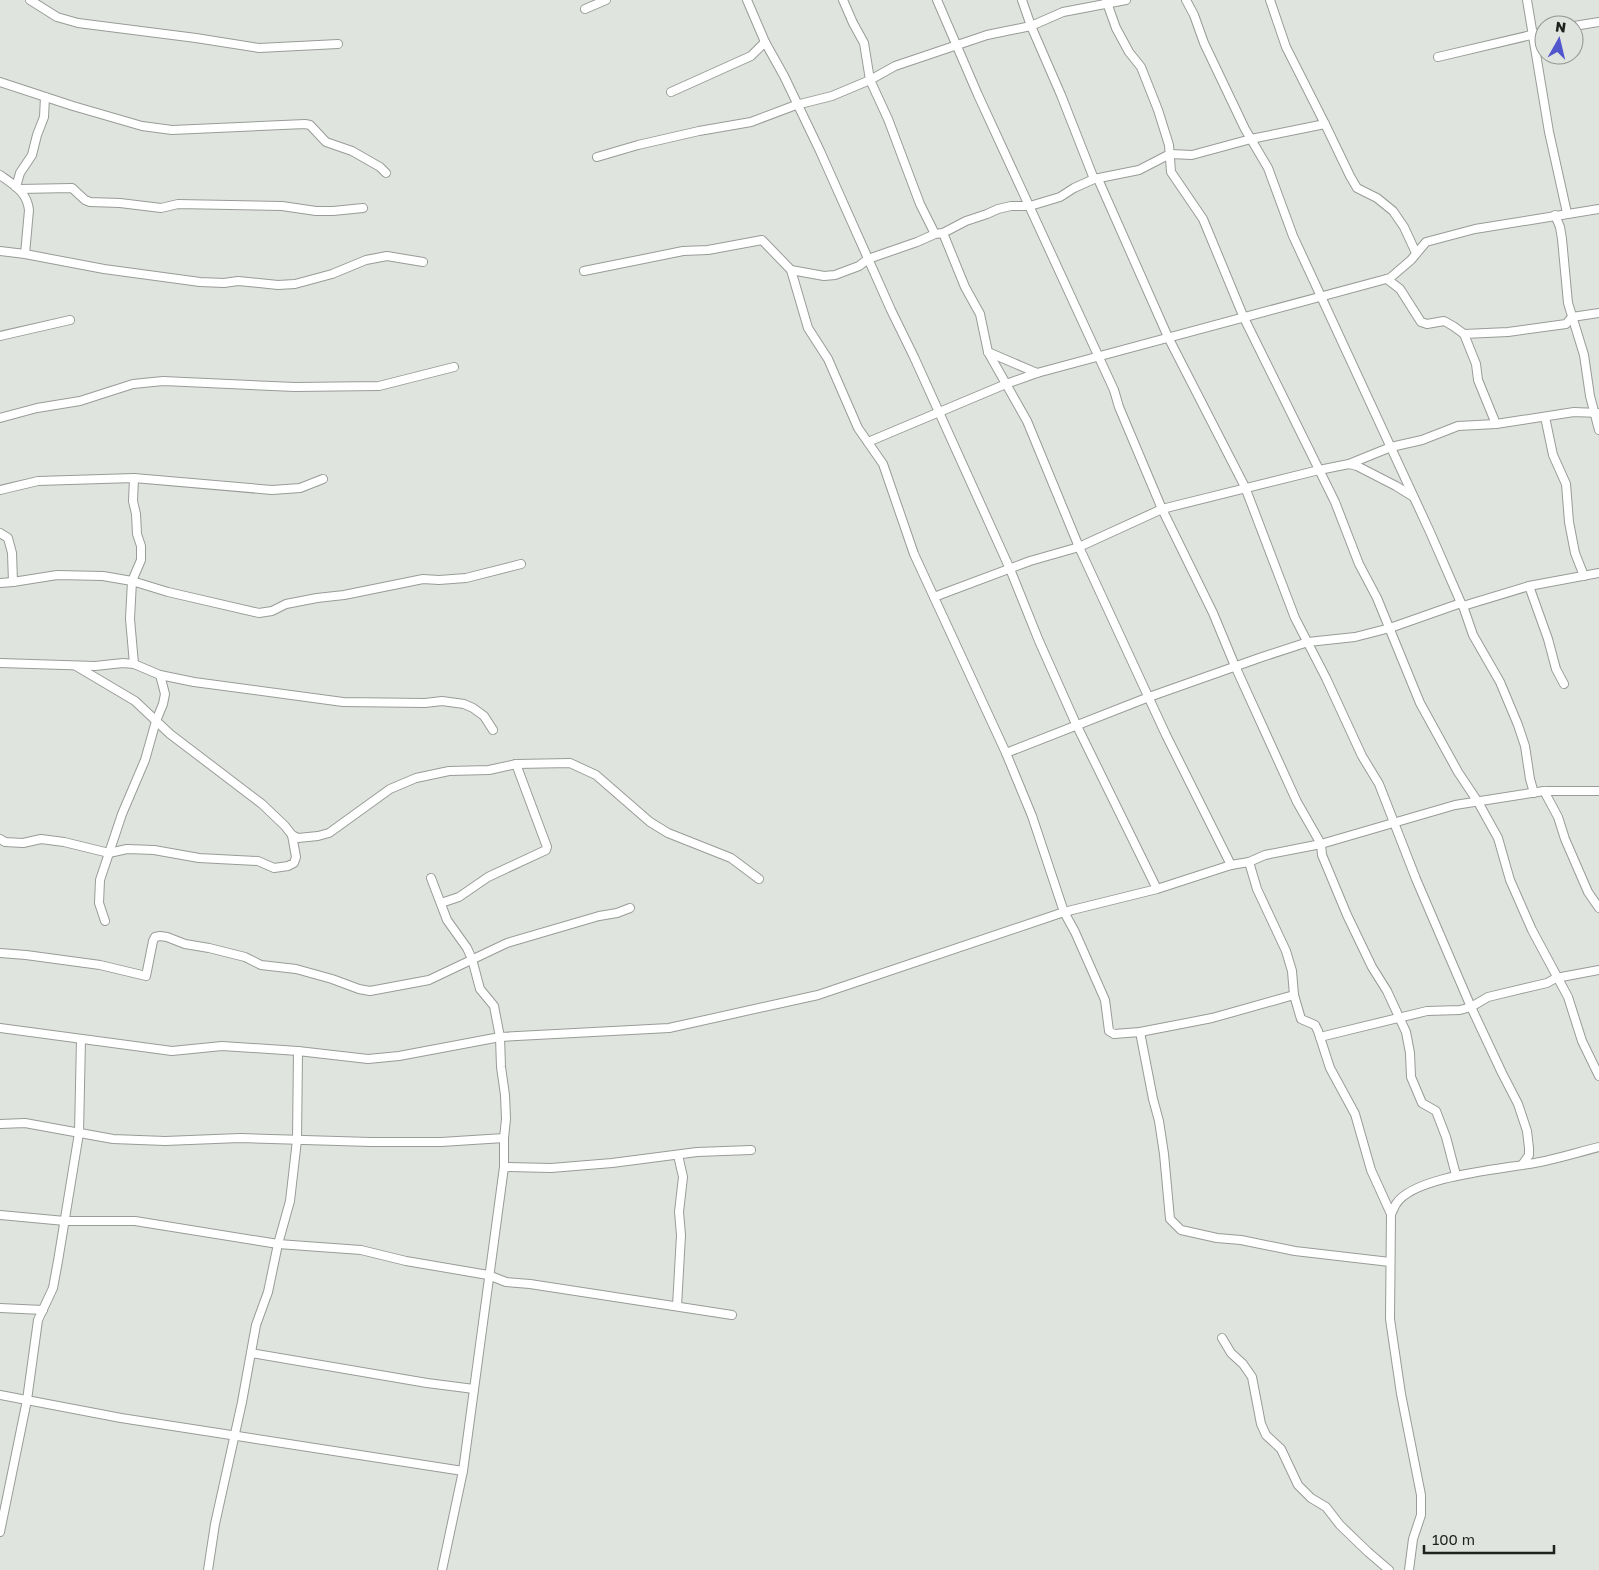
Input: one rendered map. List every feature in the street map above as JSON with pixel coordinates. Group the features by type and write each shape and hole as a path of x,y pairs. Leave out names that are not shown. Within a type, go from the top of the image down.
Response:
{"street":[{"path":"30,0 57,16 78,23 259,48 338,44"},
{"path":"585,9 606,0"},
{"path":"747,0 765,42 784,76 796,105 820,151 891,310 914,356 938,413 1010,569 1039,641 1076,724 1157,889"},
{"path":"843,0 864,43 870,80 888,119 920,204 939,233 980,314 988,352 1027,421 1079,547 1170,743 1231,865"},
{"path":"937,0 978,95 1099,356 1162,509 1213,613 1297,802 1321,844 1322,854 1347,916 1372,967 1387,991 1406,1032 1410,1053 1411,1077 1422,1104 1436,1110 1446,1137 1456,1175"},
{"path":"1022,0 1031,26 1096,179 1168,337 1245,487 1295,618 1362,756 1379,784 1416,879 1471,1007 1518,1104 1527,1131 1529,1148 1529,1156 1522,1165"},
{"path":"597,157 638,145 699,131 751,122 796,105 832,96 870,80 895,66 988,35 1031,26 1062,12 1107,2 1126,0"},
{"path":"1186,0 1208,51 1251,139 1268,168 1293,236 1462,604 1473,635 1500,682 1525,746 1534,793"},
{"path":"1270,0 1286,47 1357,188 1377,198 1393,211 1404,227 1416,253"},
{"path":"1527,0 1549,132 1567,213"},
{"path":"1107,2 1116,28 1141,67 1158,110 1169,145 1171,172 1203,219 1244,318 1335,502 1359,564 1377,598 1420,703 1458,772 1478,802 1498,838 1510,880 1532,930 1556,978 1568,997 1582,1041 1599,1076"},
{"path":"1584,24 1599,22"},
{"path":"1438,57 1533,34"},
{"path":"672,92 751,56 765,42"},
{"path":"0,82 45,98 142,126 172,130 310,125 326,142 352,152 380,167 386,173"},
{"path":"17,188 20,172 32,155 44,117 45,98"},
{"path":"791,270 824,276 835,275 859,266 868,259 917,242 998,209 1010,206 1030,206 1060,197 1074,188 1096,179 1139,170 1170,154 1192,155 1251,139 1325,124"},
{"path":"0,175 26,197 29,210 25,254"},
{"path":"17,188 72,188 90,202 120,203 161,208 178,204 282,206 316,211 363,208"},
{"path":"868,442 1006,384 1037,373 1387,279 1404,267 1426,242 1475,230 1599,209"},
{"path":"1555,215 1561,233 1568,303 1584,355 1599,430"},
{"path":"584,272 684,251 708,250 762,240 791,270 808,328 828,359 858,428 883,464 914,554 1006,753 1032,816 1064,912 1075,932 1105,1000 1109,1031 1114,1034 1140,1032 1234,1013 1294,995"},
{"path":"0,251 25,254 104,270 224,283 238,281 278,285 295,284 332,274 366,260 387,256 423,262"},
{"path":"1387,279 1400,289 1421,322 1427,324 1444,322 1464,334 1508,332 1566,324 1572,317 1599,312"},
{"path":"0,336 70,320"},
{"path":"1464,334 1476,364 1478,380 1496,424"},
{"path":"988,352 1037,373"},
{"path":"0,418 37,408 80,401 133,384 148,382 163,381 294,387 380,386 454,366"},
{"path":"934,597 1030,561 1079,547 1162,509 1245,487 1349,464 1391,447 1422,440 1458,426 1496,424 1574,412 1597,413"},
{"path":"1545,417 1553,455 1566,484 1575,553 1584,576"},
{"path":"1349,464 1364,469 1413,496"},
{"path":"134,478 133,500 137,534 141,546 141,560 132,581 130,619 134,664"},
{"path":"0,490 38,481 134,478 272,490 300,488 323,479"},
{"path":"0,533 8,538 12,553 13,582"},
{"path":"0,583 57,575 103,576 132,581 168,592 259,613 272,611 286,604 317,598 344,595 424,579 466,578 521,564"},
{"path":"1006,753 1149,697 1308,642 1355,637 1390,628 1462,604 1529,586 1599,573"},
{"path":"1529,586 1548,639 1556,669 1564,684"},
{"path":"0,663 76,666 124,663 134,664 160,675 194,682 343,702 425,703 442,701 464,704 473,708 484,716 494,730"},
{"path":"76,666 135,701 184,745 262,804 292,835 298,838 318,836 329,832 390,789 416,778 449,771 489,770 516,764 570,763 596,775 650,822 668,833 732,858 759,879"},
{"path":"105,921 99,903 100,880 122,814 145,760 165,694 160,675"},
{"path":"441,903 459,897 488,877 546,850 547,847 516,764"},
{"path":"0,1028 172,1051 222,1046 298,1051 368,1059 399,1056 500,1037 670,1028 818,995 1064,912 1157,889 1231,865 1249,862 1265,855 1321,844 1456,805 1544,792 1599,791"},
{"path":"1544,792 1558,817 1565,839 1588,892 1599,908"},
{"path":"0,839 5,842 22,843 41,839 49,840 109,853 127,849 154,850 200,858 258,861 274,868 294,863 296,857 292,835"},
{"path":"1249,862 1257,889 1286,951 1292,971 1294,995 1301,1019 1315,1025 1330,1068 1355,1114 1371,1170 1391,1214"},
{"path":"431,878 447,920 467,948 472,959 480,989 494,1006 500,1037 506,1119 504,1167 463,1471 442,1570"},
{"path":"0,953 100,966 146,976 148,974 153,941 155,937 160,936 175,939 185,944 245,957 261,965 296,969 370,991 429,980 507,943 630,908"},
{"path":"1320,1037 1427,1011 1460,1010 1471,1007 1488,997 1547,983 1556,978 1599,970"},
{"path":"1140,1032 1159,1121 1170,1219 1181,1230 1295,1251 1390,1262"},
{"path":"0,1532 27,1400 38,1320 52,1288 80,1133 80,1039"},
{"path":"208,1570 215,1524 235,1437 256,1325 268,1292 278,1244 290,1201 297,1140 298,1051"},
{"path":"0,1124 25,1123 113,1139 166,1141 240,1138 441,1142 504,1138"},
{"path":"1409,1570 1413,1539 1421,1515 1421,1495 1401,1394 1390,1319 1391,1214 1396,1203 1408,1193 1434,1182 1456,1175 1540,1162 1599,1146"},
{"path":"504,1167 551,1168 697,1152 751,1150"},
{"path":"677,1306 681,1235 679,1212 682,1177 678,1155"},
{"path":"0,1215 65,1221 135,1221 278,1244 361,1250 406,1261 488,1275 516,1284 530,1284 732,1315"},
{"path":"0,1308 43,1310"},
{"path":"1222,1338 1231,1353 1252,1376 1261,1424 1266,1435 1281,1449 1298,1485 1311,1498 1326,1507 1340,1525 1389,1570"},
{"path":"251,1353 427,1383 474,1389"},
{"path":"0,1395 235,1437 463,1471"},
{"path":"0,1488 9,1489"}]}
